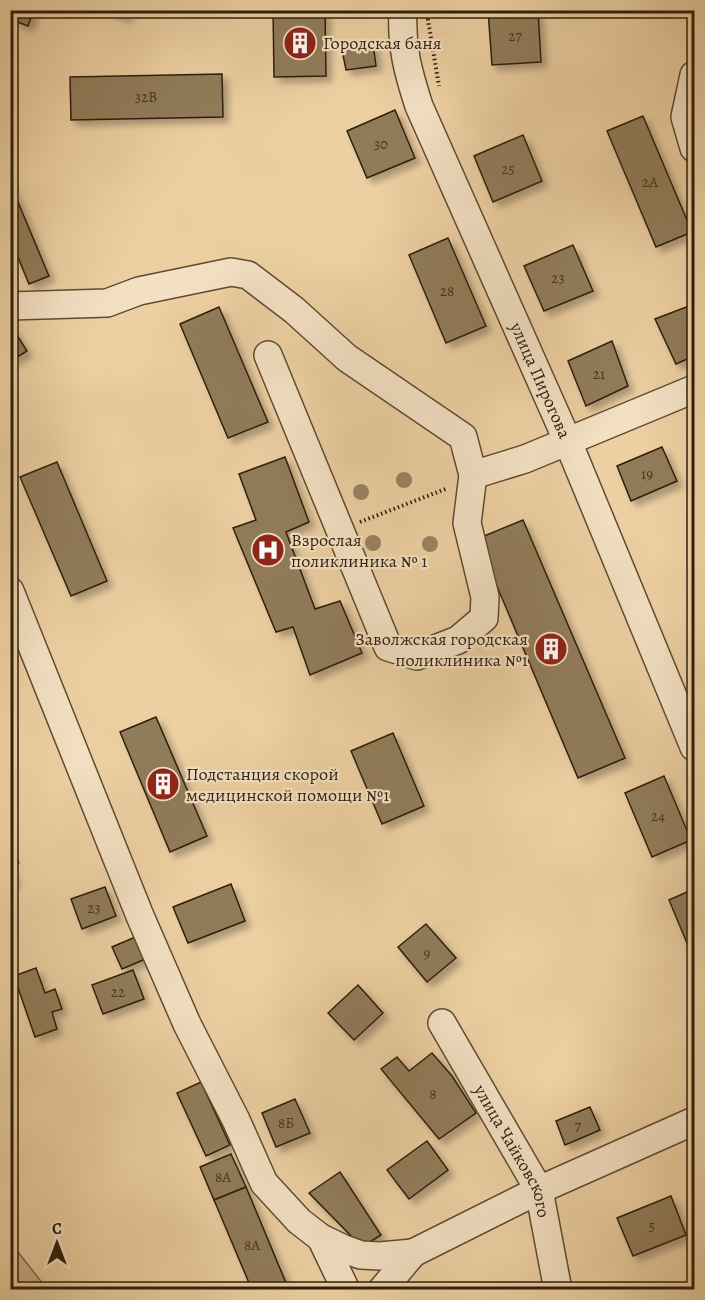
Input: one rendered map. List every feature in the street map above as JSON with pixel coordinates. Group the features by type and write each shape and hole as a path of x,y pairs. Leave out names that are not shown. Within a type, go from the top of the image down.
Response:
{"street":[{"name":"улица Пирогова","path":"403,10 402,27 406,65 419,106 568,442 694,747"},
{"path":"694,75 685,117 694,148"},
{"path":"10,306 107,303 139,291 231,272 248,275 294,310 347,358 463,437 473,475 467,523 485,597 484,618 458,640 417,656 388,646 268,355"},
{"path":"473,475 525,459 694,388"},
{"path":"10,591 140,916 187,1024 236,1120 264,1183 299,1221 321,1238 361,1255 380,1256 412,1252 539,1190 694,1120"},
{"name":"улица Чайковского","path":"442,1023 539,1190 558,1290"},
{"path":"321,1238 346,1290"},
{"path":"382,1290 412,1252"}],"path":[{"path":"430,10 428,20 440,88"},
{"path":"340,530 442,490"}],"shaded area":[{"path":"10,834 19,863 11,866 10,866"},
{"path":"11,1243 47,1289 11,1289"}],"building":[{"path":"10,10 34,10 28,26 10,19"},
{"path":"105,10 127,10 125,17"},
{"name":"Городская баня","path":"273,10 325,10 326,76 274,77"},
{"path":"488,10 538,10 541,62 492,65"},
{"path":"373,43 376,66 346,70 341,45"},
{"path":"222,74 223,117 71,120 70,77"},
{"path":"395,110 415,158 367,178 347,131"},
{"path":"643,116 692,232 656,247 607,131"},
{"path":"523,135 542,181 493,202 474,156"},
{"path":"10,183 49,276 29,284 10,238"},
{"path":"448,238 486,326 446,343 409,255"},
{"path":"573,245 593,291 544,311 524,266"},
{"path":"694,304 694,356 676,364 655,319"},
{"path":"219,307 268,422 228,438 180,324"},
{"path":"10,324 27,351 11,361 10,361"},
{"path":"612,341 628,386 586,406 568,361"},
{"path":"662,447 677,481 631,501 617,466"},
{"name":"Взрослая поликлиника № 1","path":"285,457 309,522 286,532 315,609 340,601 362,653 310,675 293,627 276,632 233,528 256,520 239,474"},
{"path":"57,462 107,581 71,596 20,477"},
{"name":"Заволжская городская поликлиника №1","path":"523,520 625,758 578,778 477,539"},
{"name":"Подстанция скорой медицинской помощи №1","path":"156,717 207,836 170,852 120,732"},
{"path":"393,733 424,806 382,824 351,751"},
{"path":"664,776 691,840 652,857 625,793"},
{"path":"10,864 15,882 10,884"},
{"path":"231,884 245,921 188,943 173,907"},
{"path":"105,887 116,916 82,929 71,899"},
{"path":"694,889 694,960 669,900"},
{"path":"426,924 456,958 427,982 398,947"},
{"path":"140,935 150,957 122,969 112,947"},
{"path":"36,968 45,993 55,989 62,1009 52,1012 57,1029 35,1037 14,976"},
{"path":"133,970 144,999 103,1014 92,985"},
{"path":"358,985 383,1013 354,1040 328,1013"},
{"path":"432,1053 452,1076 476,1113 439,1139 381,1069 397,1057 409,1071"},
{"path":"201,1082 230,1145 206,1156 177,1093"},
{"path":"295,1099 310,1133 276,1147 262,1113"},
{"path":"590,1107 600,1130 565,1145 556,1121"},
{"path":"427,1141 448,1170 409,1199 387,1170"},
{"path":"231,1154 246,1187 214,1200 200,1167"},
{"path":"340,1172 381,1235 362,1247 309,1193"},
{"path":"246,1187 289,1290 252,1290 214,1200"},
{"path":"671,1196 686,1235 633,1256 617,1218"}],"place":[{"name":"Городская баня","path":"300,43"},
{"name":"Взрослая поликлиника № 1","path":"268,550"},
{"name":"Заволжская городская поликлиника №1","path":"551,649"},
{"name":"Подстанция скорой медицинской помощи №1","path":"163,784"}]}
